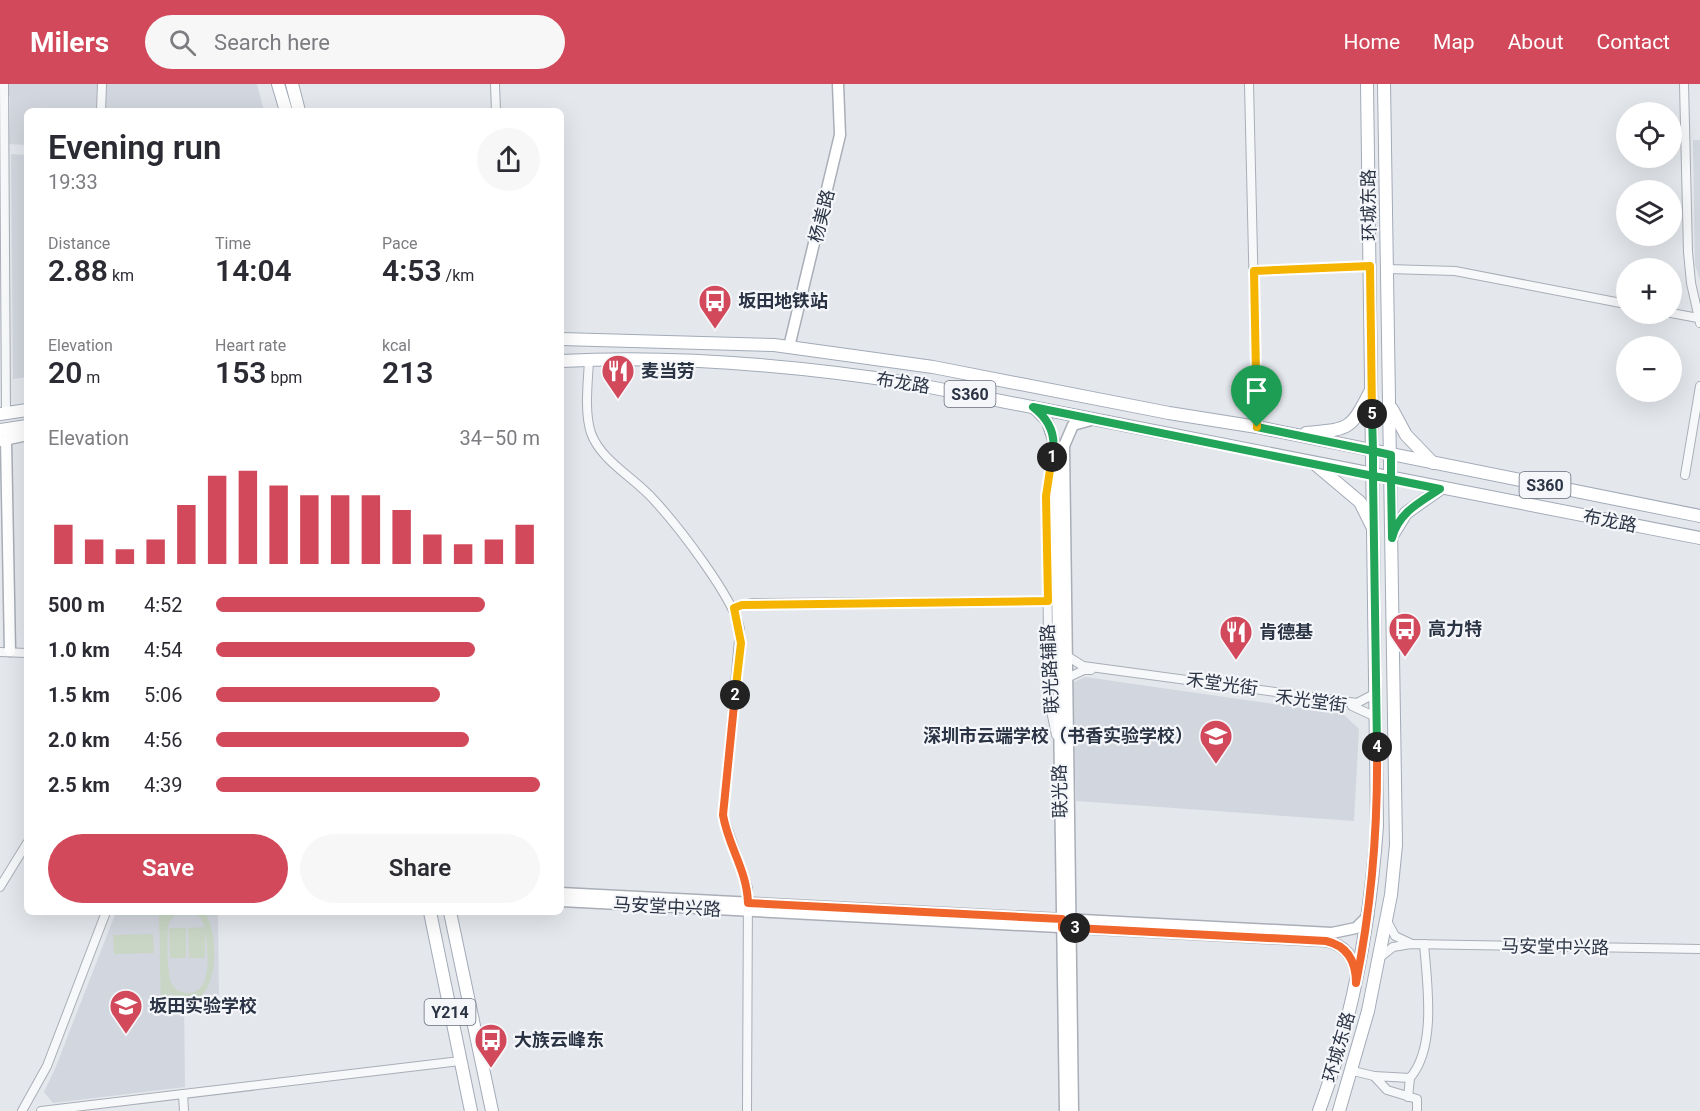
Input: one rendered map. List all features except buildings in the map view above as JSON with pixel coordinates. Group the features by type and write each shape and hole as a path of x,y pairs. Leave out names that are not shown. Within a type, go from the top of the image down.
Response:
{"main road":[{"path":"278,84 285,108"},
{"path":"292,84 299,108"},
{"name":"环城东路","path":"1319,1111 1348,1019 1356,983 1368,916 1377,826 1367,84"},
{"name":"环城东路","path":"1340,1111 1353,1071 1378,959 1393,876 1397,830 1384,84"},
{"name":"布龙路","path":"564,339 679,341 789,347 933,367 1169,413 1257,427 1700,516"},
{"name":"布龙路","path":"564,361 714,360 783,366 909,383 1373,476 1700,538"},
{"path":"1293,435 1341,430 1355,422 1372,388"},
{"path":"1390,406 1406,435 1433,463"},
{"path":"3,414 24,410"},
{"path":"2,437 24,427"},
{"path":"1315,464 1360,502 1374,531"},
{"path":"1392,538 1396,527 1406,513 1440,489"},
{"path":"424,915 436,939"},
{"name":"Y214","path":"431,915 471,1111"},
{"name":"Y214","path":"451,915 492,1111"}],"street":[{"path":"3,414 4,84"},
{"path":"100,108 102,84"},
{"path":"495,84 496,108"},
{"name":"杨美路","path":"789,347 840,135 838,84"},
{"path":"1249,84 1257,427"},
{"path":"1682,316 1699,321 1688,252 1684,84"},
{"path":"1254,271 1370,266"},
{"path":"1388,269 1455,271 1616,302"},
{"path":"589,360 588,417 591,433 599,448 654,500 734,608 741,643 723,815 725,828 746,877 748,907 747,1111"},
{"path":"1685,475 1700,386"},
{"name":"联光路","path":"1033,407 1047,421 1055,445 1060,750 1073,1111"},
{"name":"联光路","path":"1065,1111 1067,656 1064,446 1072,426 1095,420"},
{"path":"24,435 2,437 5,652 24,653"},
{"name":"联光路辅路","path":"1055,445 1047,487 1049,701 1060,750"},
{"path":"734,608 752,603 1048,601"},
{"name":"禾堂光街","path":"1067,656 1083,666 1358,703 1376,693"},
{"name":"禾光堂街","path":"1067,678 1084,670 1359,707 1377,717"},
{"path":"0,887 24,848"},
{"name":"马安堂中兴路","path":"564,893 748,907"},
{"name":"马安堂中兴路","path":"564,901 748,907 1326,941 1340,946 1352,957 1356,983"},
{"path":"22,1111 47,1066 105,915"},
{"path":"453,925 455,915"},
{"name":"马安堂中兴路","path":"1067,924 1332,933 1356,927 1368,916"},
{"path":"1386,919 1395,936 1411,944"},
{"name":"马安堂中兴路","path":"1378,959 1393,947 1411,944 1700,949"},
{"path":"1408,1097 1410,1078 1418,1068 1425,1047 1427,986 1424,944"},
{"path":"41,1111 460,1061"},
{"path":"1353,1071 1374,1076 1410,1078"},
{"path":"1374,1076 1387,1090 1416,1099 1417,1111"},
{"path":"183,1094 183,1111"}],"shaded area":[{"path":"0,84 257,84 263,108 24,108 24,145 9,144 10,96 0,96"},
{"path":"1693,140 1700,140 1700,280 1695,265"},
{"path":"11,154 24,155 24,377 13,379"},
{"name":"深圳市云端学校（书香实验学校）","path":"1085,677 1343,714 1359,729 1354,821 1076,801 1072,683"},
{"name":"坂田实验学校","path":"115,915 218,915 219,1000 184,1001 185,1087 53,1103 44,1092"}],"green space":[{"path":"159,915 176,915 169,924 170,980 179,991 188,993 197,991 206,977 207,946 205,929 205,958 189,958 188,928 205,927 196,915 206,915 210,923 214,957 207,989 198,998 186,1000 170,993 170,1013 161,1013"},
{"path":"169,928 186,928 186,958 170,958"},
{"path":"153,934 154,953 114,954 113,935"}],"place":[{"name":"坂田地铁站","path":"715,330"},
{"name":"麦当劳","path":"618,400"},
{"name":"高力特","path":"1405,658"},
{"name":"肯德基","path":"1236,661"},
{"name":"深圳市云端学校（书香实验学校）","path":"1216,765"},
{"name":"坂田实验学校","path":"126,1035"},
{"name":"大族云峰东","path":"491,1069"}],"route":[{"path":"1257,427 1254,271 1370,266 1373,451 1391,455 1391,479 1440,489 1406,513 1398,522 1392,538 1391,479 1373,476 1377,826 1368,916 1356,983 1352,957 1340,946 1326,941 1062,928 1062,919 748,903 746,877 725,828 723,815 741,643 734,608 752,603 1048,601 1046,496 1047,477 1055,445 1052,429 1041,413 1033,407 1373,476 1373,451 1257,427"}]}
